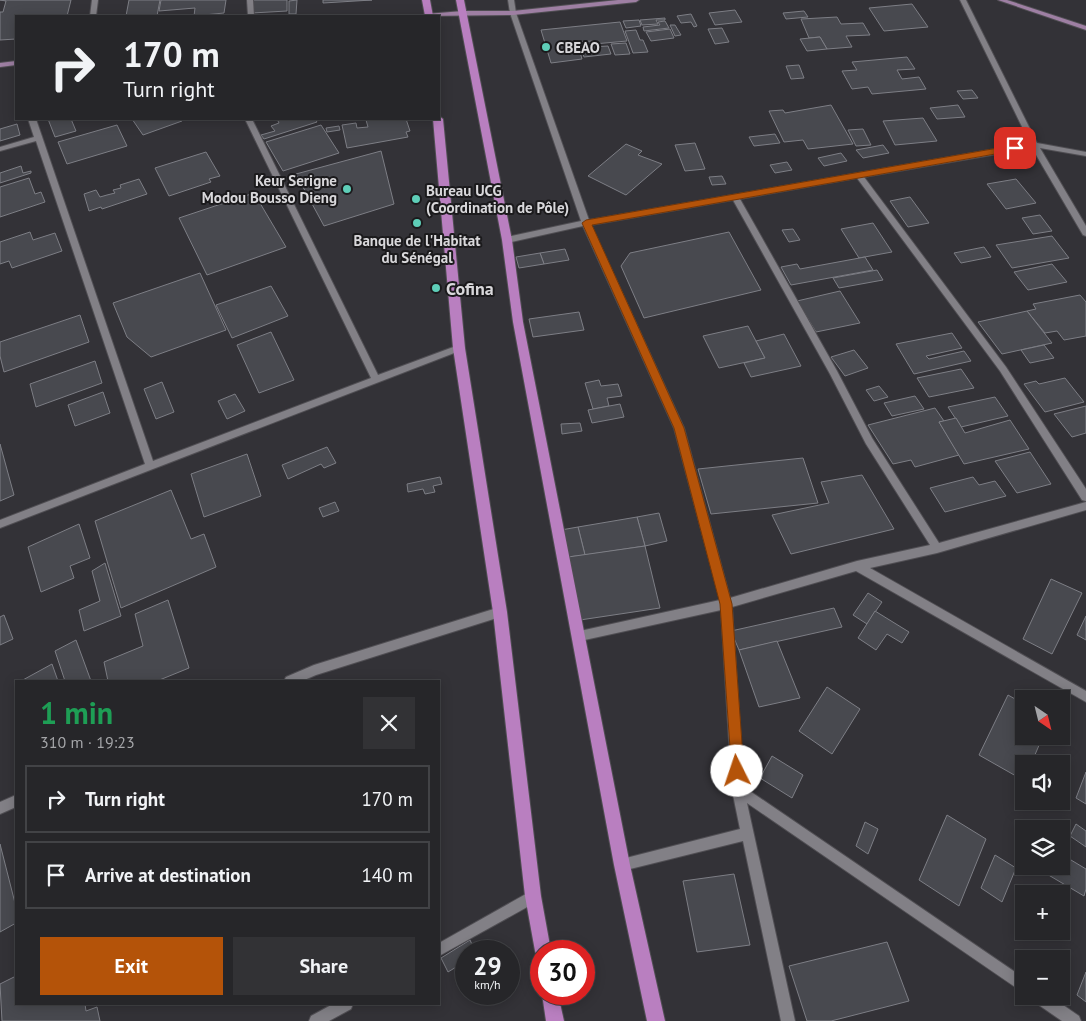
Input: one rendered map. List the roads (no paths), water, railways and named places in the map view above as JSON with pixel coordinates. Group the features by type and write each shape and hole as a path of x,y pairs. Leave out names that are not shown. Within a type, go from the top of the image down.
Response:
{"main road":[{"path":"426,0 428,15"},
{"path":"460,0 507,240 518,322 580,636 622,865 656,1021"},
{"path":"438,120 459,348 500,612 533,896 541,940"},
{"path":"552,1005 555,1021"}],"street":[{"path":"93,15 95,0"},
{"path":"250,0 251,15"},
{"path":"511,0 513,13 586,223 679,428 726,604 738,790 788,1021"},
{"path":"440,15 513,13 636,0"},
{"path":"962,0 1034,145 1086,233"},
{"path":"1001,0 1086,28"},
{"path":"0,65 15,63"},
{"path":"32,120 95,299 150,466"},
{"path":"248,120 376,380"},
{"path":"0,149 38,138"},
{"path":"507,240 586,223 735,196 1034,145 1086,154"},
{"path":"858,175 1003,369 1086,497"},
{"path":"735,196 834,373 869,441 937,548"},
{"path":"0,524 459,348"},
{"path":"580,636 726,604 857,566 937,548 1086,506"},
{"path":"857,566 1086,697"},
{"path":"292,680 314,670 500,612"},
{"path":"738,790 1015,980"},
{"path":"0,808 15,801"},
{"path":"622,865 746,834"},
{"path":"440,949 533,896"},
{"path":"316,1021 344,1005"},
{"path":"1051,1005 1074,1021"}],"place":[{"name":"CBEAO","path":"546,47"},
{"name":"Keur Serigne Modou Bousso Dieng","path":"347,189"},
{"name":"Bureau UCG (Coordination de Pôle)","path":"416,199"},
{"name":"Banque de l'Habitat du Sénégal","path":"417,223"},
{"name":"Cofina","path":"436,288"}]}
